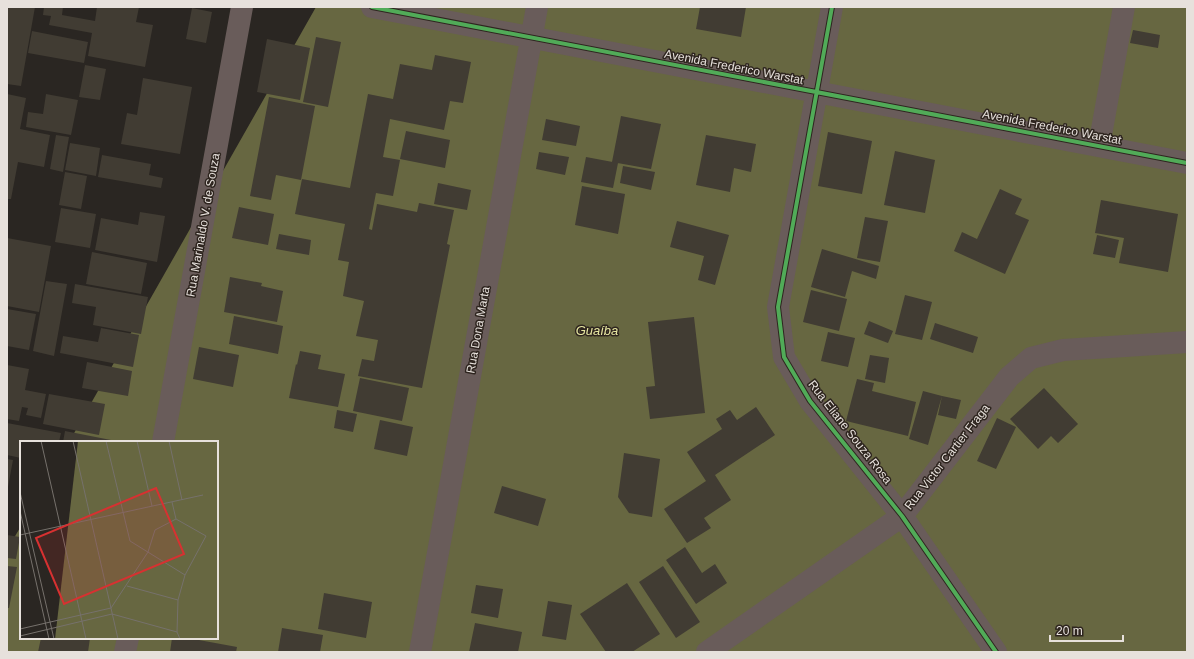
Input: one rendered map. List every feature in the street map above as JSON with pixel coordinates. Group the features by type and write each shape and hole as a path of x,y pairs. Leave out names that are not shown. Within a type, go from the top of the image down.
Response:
{"street":[{"name":"Rua Marinaldo V. de Souza","path":"163,441 242,7"},
{"name":"Avenida Frederico Warstat","path":"372,7 1187,163"},
{"name":"Rua Dona Marta","path":"420,652 537,7"},
{"name":"Rua Eliane Souza Rosa","path":"832,7 778,307 784,357 810,401 902,516 996,652"},
{"path":"1099,146 1124,7"},
{"name":"Rua Victor Cartier Fraga","path":"707,652 902,516 1009,377 1031,358 1063,350 1187,342"},
{"path":"125,652 128,639"}],"water":[{"name":"Guaíba","path":"316,7 1187,7 1187,652 7,652 7,550 20,528 20,639 218,639 218,441 70,441"}],"building":[{"path":"7,7 35,7 21,86 7,84"},
{"path":"44,7 63,7 62,15 95,21 97,7 139,7 136,22 153,25 145,67 88,56 92,33 49,25 51,16 43,15"},
{"path":"700,7 746,7 741,37 696,29"},
{"path":"192,8 212,12 206,43 186,39"},
{"path":"1133,30 1160,35 1158,48 1130,43"},
{"path":"32,31 88,42 84,63 28,53"},
{"path":"316,37 341,42 328,107 303,102"},
{"path":"267,39 310,48 300,100 257,92"},
{"path":"435,55 471,62 463,103 450,101 444,130 390,119 383,157 400,160 393,196 376,193 369,229 372,230 377,204 417,212 419,203 454,210 447,244 450,245 422,388 358,376 362,359 374,361 378,340 356,336 364,301 343,296 349,262 338,260 345,224 295,214 302,179 350,188 368,94 393,99 400,64 432,70"},
{"path":"85,65 106,69 100,100 79,97"},
{"path":"143,78 192,87 180,154 121,144 127,113 137,115"},
{"path":"7,94 26,98 20,129 50,135 44,167 18,162 11,199 7,199"},
{"path":"46,94 78,100 71,135 26,127 28,112 43,114"},
{"path":"269,97 315,106 301,180 276,175 271,200 250,196"},
{"path":"621,116 661,124 651,169 612,162"},
{"path":"546,119 580,126 576,146 542,140"},
{"path":"406,131 450,140 445,168 400,159"},
{"path":"828,132 872,141 862,194 818,186"},
{"path":"56,135 69,137 63,172 50,169"},
{"path":"706,135 756,144 751,172 734,168 730,192 696,185"},
{"path":"70,143 100,148 96,176 65,170"},
{"path":"895,151 935,160 925,213 884,205"},
{"path":"539,152 569,157 565,175 536,169"},
{"path":"102,155 151,164 149,175 163,178 161,188 98,177"},
{"path":"586,157 618,163 613,188 581,182"},
{"path":"623,166 655,172 651,190 620,183"},
{"path":"65,172 87,176 81,209 59,205"},
{"path":"438,183 471,190 467,210 434,204"},
{"path":"582,186 625,194 618,234 575,225"},
{"path":"1000,189 1022,199 1015,214 1029,220 1005,274 954,251 962,232 977,239"},
{"path":"1101,200 1178,214 1168,272 1119,263 1124,238 1095,233"},
{"path":"239,207 274,214 268,245 232,238"},
{"path":"61,208 96,214 90,248 55,242"},
{"path":"140,212 165,216 157,262 95,250 101,218 138,225"},
{"path":"865,217 888,221 880,262 857,258"},
{"path":"677,221 729,235 715,285 698,280 704,256 670,247"},
{"path":"279,234 311,240 309,255 276,249"},
{"path":"1097,235 1119,240 1115,258 1093,254"},
{"path":"7,238 51,246 39,312 7,306"},
{"path":"822,249 879,266 876,279 852,271 845,297 811,287"},
{"path":"92,252 147,263 141,294 86,284"},
{"path":"230,277 262,283 261,286 283,291 277,322 224,312"},
{"path":"46,281 67,284 54,356 33,351"},
{"path":"75,284 148,297 141,334 93,325 96,307 72,303"},
{"path":"811,290 847,299 839,331 803,322"},
{"path":"905,295 932,302 922,340 895,334"},
{"path":"7,309 36,314 29,350 7,346"},
{"path":"234,316 283,326 278,354 229,344"},
{"path":"694,317 705,413 650,419 646,387 655,386 648,322"},
{"path":"869,321 893,331 888,343 864,334"},
{"path":"935,323 978,337 973,353 930,339"},
{"path":"101,328 139,335 133,367 60,353 63,336 98,342"},
{"path":"828,332 855,338 848,367 821,361"},
{"path":"199,347 239,355 233,387 193,379"},
{"path":"300,351 321,355 318,369 345,374 338,407 289,398"},
{"path":"870,355 889,358 885,383 865,379"},
{"path":"87,362 132,371 128,396 82,388"},
{"path":"7,365 29,369 25,390 46,394 41,418 26,415 28,408 22,407 19,421 7,419"},
{"path":"360,378 409,388 402,421 353,411"},
{"path":"857,379 874,383 872,391 916,402 908,436 846,421"},
{"path":"1044,388 1078,424 1058,443 1051,436 1038,449 1010,419"},
{"path":"923,391 942,396 928,445 909,439"},
{"path":"49,394 105,404 99,435 43,424"},
{"path":"942,396 961,400 956,419 938,415"},
{"path":"756,407 775,435 715,475 731,500 704,518 711,528 687,543 664,509 706,481 687,452 722,429 716,419 730,410 737,420"},
{"path":"337,410 357,414 353,432 334,428"},
{"path":"997,418 1016,427 996,469 977,461"},
{"path":"380,420 413,427 407,456 374,449"},
{"path":"7,423 61,433 59,441 20,441 20,458 7,455"},
{"path":"65,431 116,441 63,441"},
{"path":"624,453 660,459 652,517 629,513 618,497"},
{"path":"7,459 13,460 8,487 7,487"},
{"path":"502,486 546,499 538,526 494,513"},
{"path":"7,535 20,537 16,559 7,558"},
{"path":"685,547 702,573 715,564 727,583 696,604 666,560"},
{"path":"7,566 17,567 9,608 7,608"},
{"path":"663,566 700,622 676,638 639,582"},
{"path":"627,583 660,634 632,652 606,652 580,614"},
{"path":"476,585 503,589 498,618 471,613"},
{"path":"324,593 372,602 366,638 318,629"},
{"path":"548,601 572,605 566,640 542,636"},
{"path":"475,623 522,632 518,652 469,652"},
{"path":"282,628 323,635 320,652 278,652"},
{"path":"41,639 90,639 88,652 38,652"},
{"path":"172,639 193,639 237,647 236,652 170,652"}],"cycle path":[{"path":"372,7 1187,163"},
{"path":"832,7 778,307 784,357 810,401 902,516 996,652"}]}
